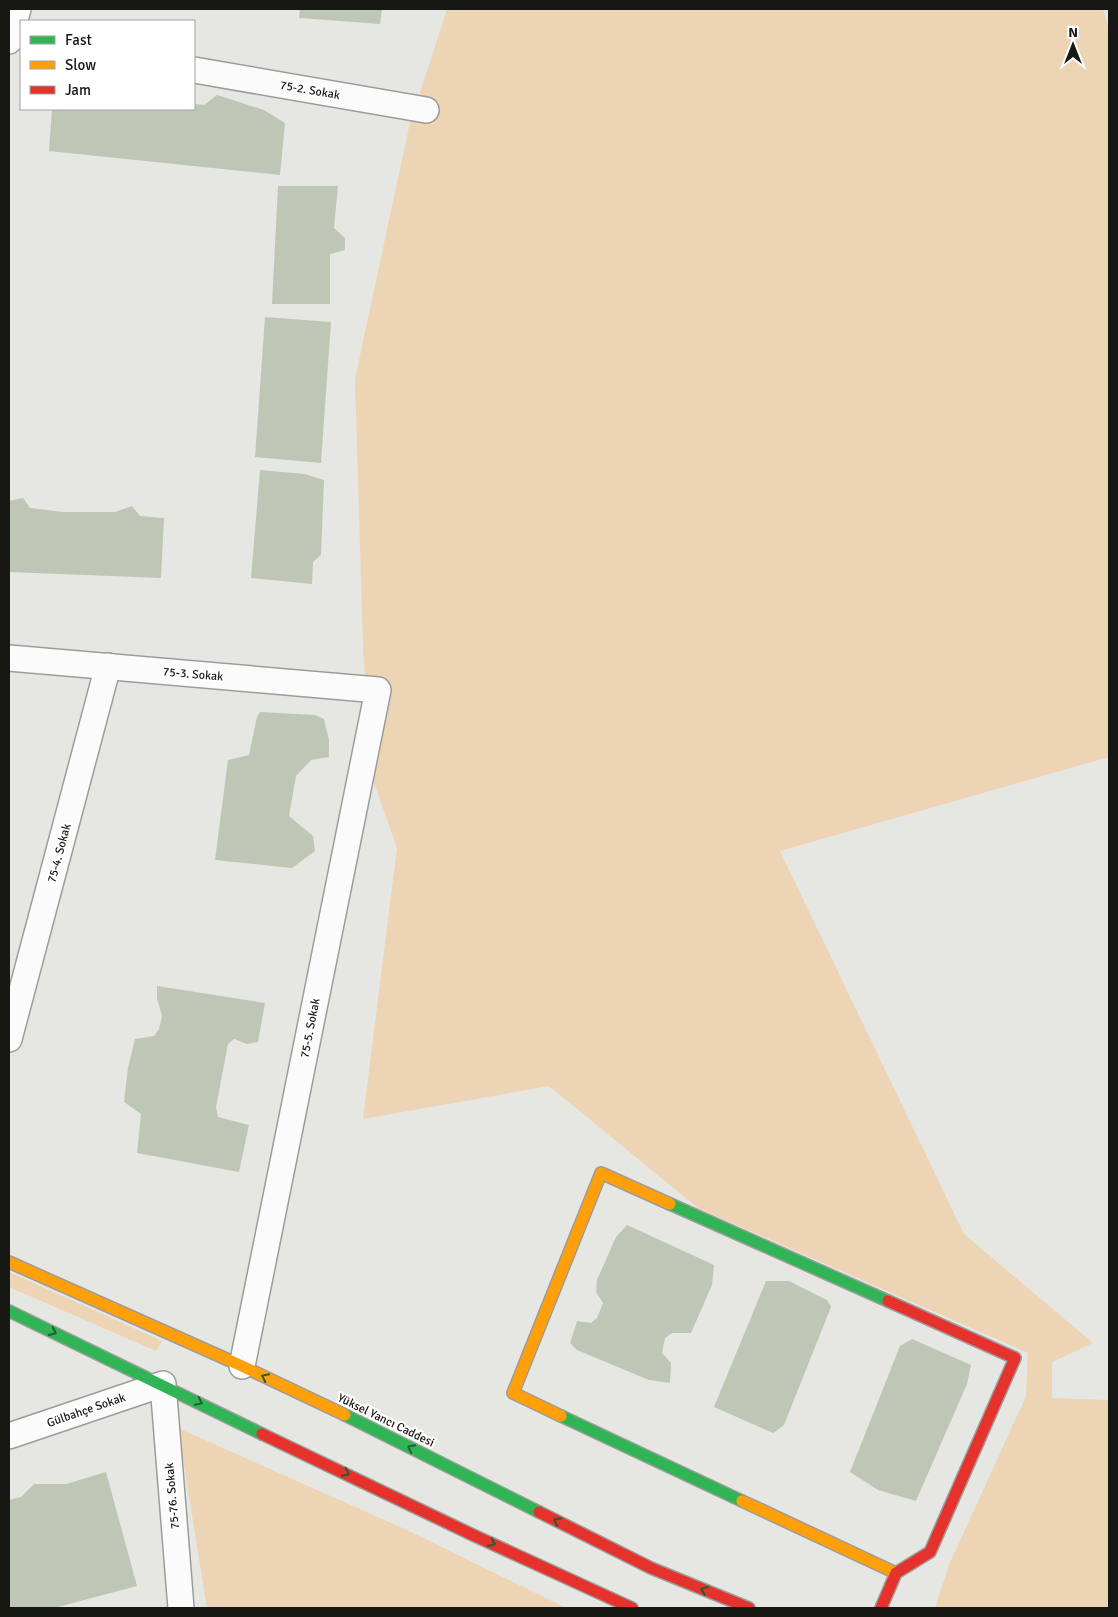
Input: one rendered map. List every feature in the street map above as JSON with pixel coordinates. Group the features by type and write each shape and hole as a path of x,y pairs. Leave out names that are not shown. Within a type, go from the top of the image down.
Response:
{"main road":[{"path":"881,1608 896,1573 930,1552 1015,1358 601,1173 513,1392 896,1573"},
{"name":"Yüksel Yancı Caddesi","path":"9,1262 242,1366 369,1426 651,1568 749,1608"},
{"path":"9,1311 432,1515 632,1608"}],"street":[{"path":"12,39 18,9"},
{"name":"75-2. Sokak","path":"195,70 426,110"},
{"name":"75-3. Sokak","path":"9,658 378,690"},
{"name":"75-4. Sokak","path":"9,1039 108,666"},
{"name":"75-5. Sokak","path":"242,1366 378,690"},
{"name":"Gülbahçe Sokak","path":"9,1436 163,1384"},
{"name":"75-76. Sokak","path":"163,1384 181,1608"}],"shaded area":[{"path":"447,9 1103,9 1109,30 1109,757 780,851 964,1234 1093,1343 1052,1362 1052,1398 1109,1400 1109,1608 935,1608 949,1565 1026,1396 1028,1353 698,1208 549,1086 363,1119 397,848 371,774 363,646 355,379 409,127"},
{"path":"9,1272 162,1341 156,1351 9,1287"},
{"path":"178,1428 409,1531 566,1608 207,1608"}],"building":[{"path":"300,9 382,9 380,24 299,18"},
{"path":"217,95 264,110 285,123 280,175 49,151 52,110 195,110 195,104 204,105"},
{"path":"278,186 338,186 334,228 345,238 345,250 330,254 330,304 272,304"},
{"path":"265,317 331,322 321,463 255,457"},
{"path":"260,470 305,474 324,480 321,555 313,562 312,584 251,578"},
{"path":"23,498 30,508 63,512 115,512 132,506 140,516 164,518 161,578 9,572 9,501"},
{"path":"260,712 315,715 324,719 329,740 329,757 311,760 296,776 289,816 313,836 315,851 292,868 215,860 228,760 249,755 257,717"},
{"path":"157,986 265,1003 258,1042 247,1044 234,1039 228,1044 216,1107 218,1117 249,1125 239,1172 137,1153 141,1114 124,1102 128,1068 135,1039 154,1036 159,1029 162,1016 157,998"},
{"path":"627,1225 714,1265 712,1285 691,1333 672,1333 665,1338 662,1353 671,1363 670,1383 649,1380 577,1350 570,1343 577,1321 591,1323 597,1318 603,1303 596,1292 597,1280 616,1237"},
{"path":"766,1281 789,1281 827,1300 831,1307 784,1425 773,1433 714,1407"},
{"path":"912,1339 971,1365 967,1384 916,1501 878,1490 850,1472 900,1346"},
{"path":"106,1472 137,1586 54,1608 9,1608 9,1500 21,1497 34,1484 66,1484"}],"traffic: fast":[{"path":"670,1204 888,1301"},
{"path":"9,1311 262,1434"},
{"path":"345,1415 539,1512"},
{"path":"561,1416 742,1501"}],"traffic: slow":[{"path":"561,1416 513,1393 601,1173 670,1204"},
{"path":"9,1262 242,1366 345,1415"},
{"path":"742,1501 896,1573"}],"traffic: jam":[{"path":"881,1608 896,1573 930,1552 1015,1358 888,1301"},
{"path":"262,1434 475,1536 632,1608"},
{"path":"539,1512 651,1568 749,1608"}]}
